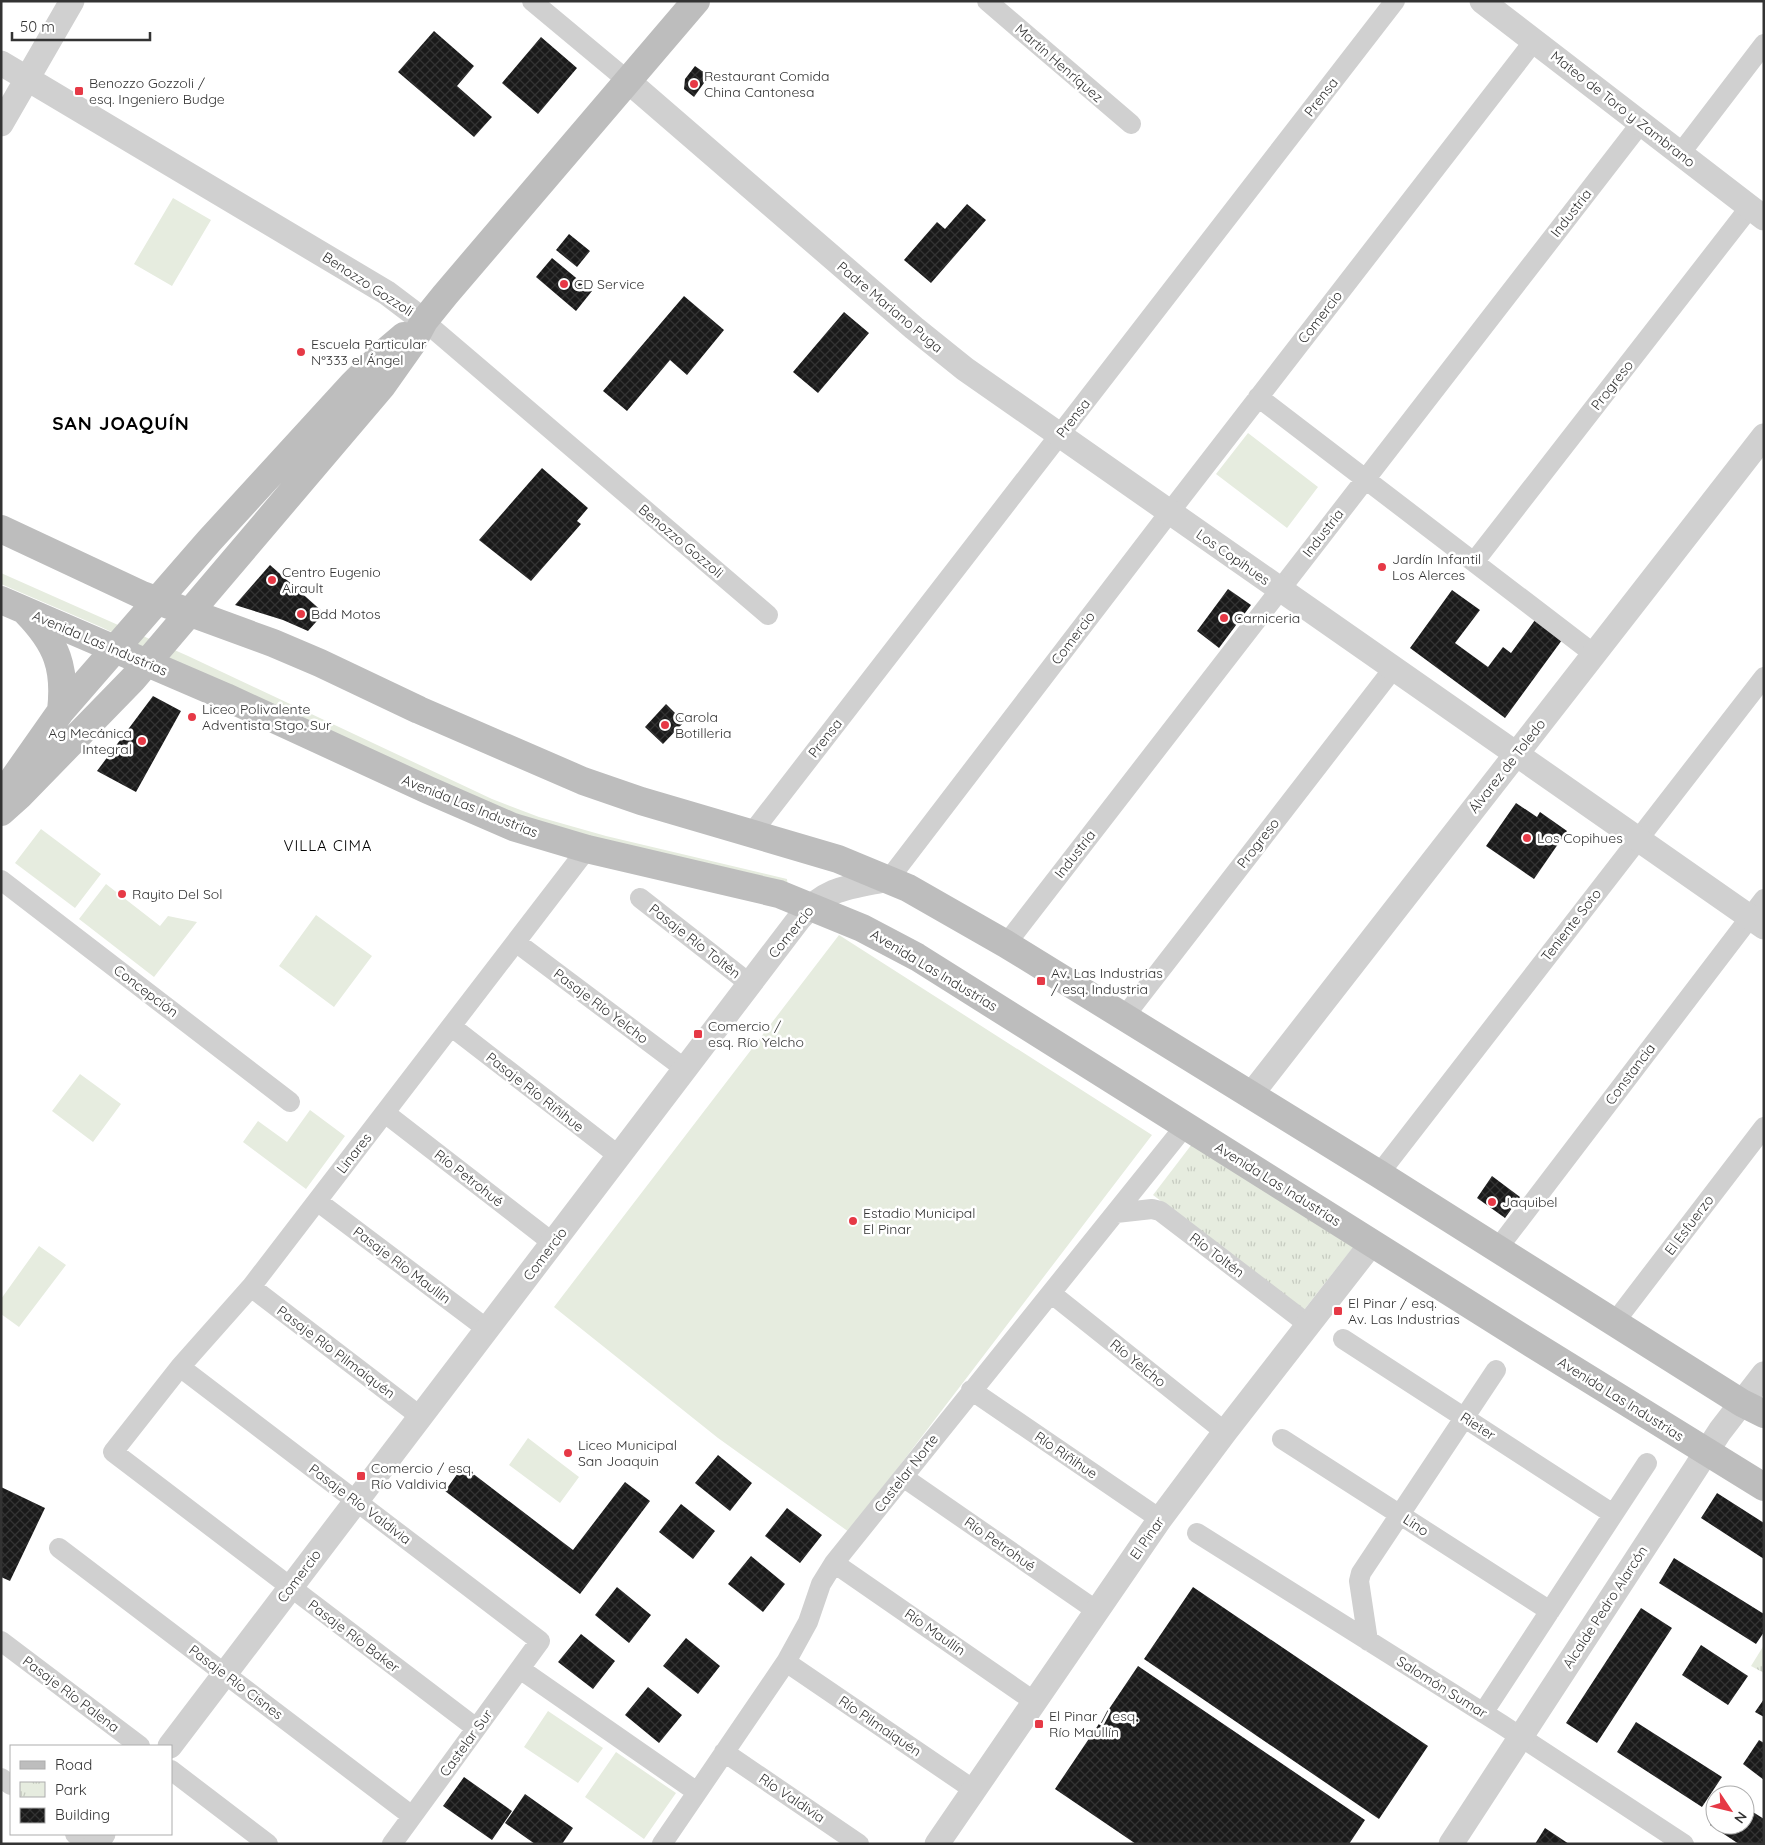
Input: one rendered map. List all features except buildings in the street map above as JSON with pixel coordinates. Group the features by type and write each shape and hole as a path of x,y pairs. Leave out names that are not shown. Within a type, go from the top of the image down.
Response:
{"main road":[{"path":"1,795 61,711 115,648 222,527 352,385 384,353 424,321 696,1"},
{"path":"1,812 114,699 147,662 382,386 411,346 424,321"},
{"path":"1,530 98,576 320,663 419,710 583,780 641,802 838,860 889,879 918,893 1006,944 1379,1174 1753,1409"},
{"path":"13,606 46,634 59,659 63,686 61,711"},
{"name":"Avenida Las Industrias","path":"13,606 147,662 513,827 587,849 761,889 811,906 862,928 917,957 1764,1487"}],"street":[{"path":"1,124 72,1"},
{"path":"532,1 628,81"},
{"name":"Martín Henríquez","path":"987,1 1131,124"},
{"name":"Prensa","path":"751,834 1395,1"},
{"name":"Mateo de Toro y Zambrano","path":"1490,4 1534,41 1757,213"},
{"name":"Comercio","path":"171,1745 811,906 817,900 839,890 889,879 1258,397 1534,41"},
{"path":"1680,154 1764,44"},
{"name":"Benozzo Gozzoli","path":"1,63 387,293 424,321 768,615"},
{"name":"Padre Mariano Puga","path":"628,81 934,345 1169,513"},
{"name":"Industria","path":"1006,944 1640,123"},
{"name":"Progreso","path":"1474,562 1757,213"},
{"path":"1258,397 1594,654"},
{"name":"Álvarez de Toledo","path":"1250,1096 1764,436"},
{"name":"Los Copihues","path":"1169,513 1638,839 1759,915"},
{"name":"Progreso","path":"1124,1017 1393,669"},
{"name":"Teniente Soto","path":"1379,1174 1764,677"},
{"name":"Linares","path":"113,1452 180,1367 251,1287 517,943 587,849"},
{"name":"Concepción","path":"1,880 290,1102"},
{"name":"Pasaje Río Toltén","path":"640,898 750,984"},
{"name":"Constancia","path":"1498,1248 1759,915"},
{"name":"Pasaje Río Yelcho","path":"517,943 685,1069"},
{"name":"Pasaje Río Riñihue","path":"452,1027 619,1156"},
{"name":"Río Petrohué","path":"385,1114 553,1243"},
{"name":"Castelar Norte","path":"662,1844 786,1662 808,1622 821,1584 834,1563 971,1390 1052,1294 1185,1126"},
{"name":"El Esfuerzo","path":"1614,1323 1764,1127"},
{"name":"Pasaje Río Maullín","path":"317,1201 487,1329"},
{"name":"Río Toltén","path":"1116,1213 1152,1209 1160,1211 1309,1325"},
{"name":"El Pinar","path":"937,1844 1160,1519 1372,1243"},
{"name":"Pasaje Río Pilmaiquén","path":"251,1287 421,1416"},
{"name":"Río Yelcho","path":"1052,1294 1225,1432"},
{"name":"Rieter","path":"1343,1339 1613,1514"},
{"name":"Pasaje Río Valdivia","path":"180,1367 540,1641"},
{"path":"1368,1641 1360,1577 1496,1370"},
{"name":"Alcalde Pedro Alarcón","path":"1451,1844 1707,1452 1753,1409 1764,1374"},
{"name":"Río Riñihue","path":"971,1390 1160,1519"},
{"name":"Lino","path":"1282,1439 1550,1611"},
{"name":"Pasaje Río Baker","path":"113,1452 476,1728"},
{"path":"1483,1713 1647,1463"},
{"name":"Río Petrohué","path":"903,1476 1097,1610"},
{"name":"Salomón Sumar","path":"1197,1533 1521,1737 1684,1844"},
{"name":"Pasaje Río Cisnes","path":"59,1548 412,1816"},
{"name":"Río Maullín","path":"834,1563 1034,1702"},
{"name":"Pasaje Río Palena","path":"1,1641 139,1745"},
{"name":"Castelar Sur","path":"392,1844 540,1641"},
{"name":"Río Pilmaiquén","path":"786,1662 974,1790"},
{"path":"520,1669 697,1792"},
{"name":"Río Valdivia","path":"724,1752 859,1844"},
{"path":"172,1771 268,1844"},
{"path":"76,1835 88,1844"}],"green space":[{"path":"173,198 211,220 172,286 134,264"},
{"path":"1248,433 1318,487 1287,528 1216,474"},
{"path":"1,573 188,656 492,799 539,817 606,836 787,879 788,888 545,829 250,698 101,627 1,584"},
{"path":"41,829 101,874 75,908 15,863"},
{"path":"106,884 160,926 168,916 197,922 154,977 79,919"},
{"path":"316,915 372,956 334,1007 279,966"},
{"name":"Estadio Municipal El Pinar","path":"839,935 1152,1135 849,1532 718,1438 554,1307"},
{"path":"80,1074 121,1104 93,1142 52,1111"},
{"path":"310,1110 345,1136 306,1189 243,1142 258,1121 287,1142"},
{"path":"1192,1144 1358,1241 1304,1310 1153,1195"},
{"path":"39,1246 66,1265 19,1327 1,1314 1,1299"},
{"path":"528,1438 579,1477 560,1503 509,1465"},
{"path":"1764,1645 1764,1673 1751,1666"},
{"path":"548,1711 603,1748 578,1783 524,1747"},
{"path":"616,1752 676,1793 644,1839 585,1797"}],"place":[{"name":"Restaurant Comida China Cantonesa","path":"694,84"},
{"name":"Benozzo Gozzoli / esq. Ingeniero Budge","path":"79,91"},
{"name":"CD Service","path":"564,284"},
{"name":"Escuela Particular N°333 el Ángel","path":"301,352"},
{"name":"Jardín Infantil Los Alerces","path":"1382,567"},
{"name":"Centro Eugenio Airault","path":"272,580"},
{"name":"Bdd Motos","path":"301,614"},
{"name":"Carniceria","path":"1224,618"},
{"name":"Liceo Polivalente Adventista Stgo. Sur","path":"192,717"},
{"name":"Carola Botilleria","path":"665,725"},
{"name":"Ag Mecánica Integral","path":"142,741"},
{"name":"Los Copihues","path":"1527,838"},
{"name":"Rayito Del Sol","path":"122,894"},
{"name":"Av. Las Industrias / esq. Industria","path":"1041,981"},
{"name":"Comercio / esq. Río Yelcho","path":"698,1034"},
{"name":"Jaquibel","path":"1492,1202"},
{"name":"Estadio Municipal El Pinar","path":"853,1221"},
{"name":"El Pinar / esq. Av. Las Industrias","path":"1338,1311"},
{"name":"Liceo Municipal San Joaquin","path":"568,1453"},
{"name":"Comercio / esq. Río Valdivia","path":"361,1476"},
{"name":"El Pinar / esq. Río Maullín","path":"1039,1724"}],"district":[{"name":"SAN JOAQUÍN","path":"121,423"},
{"name":"VILLA CIMA","path":"328,846"}]}
